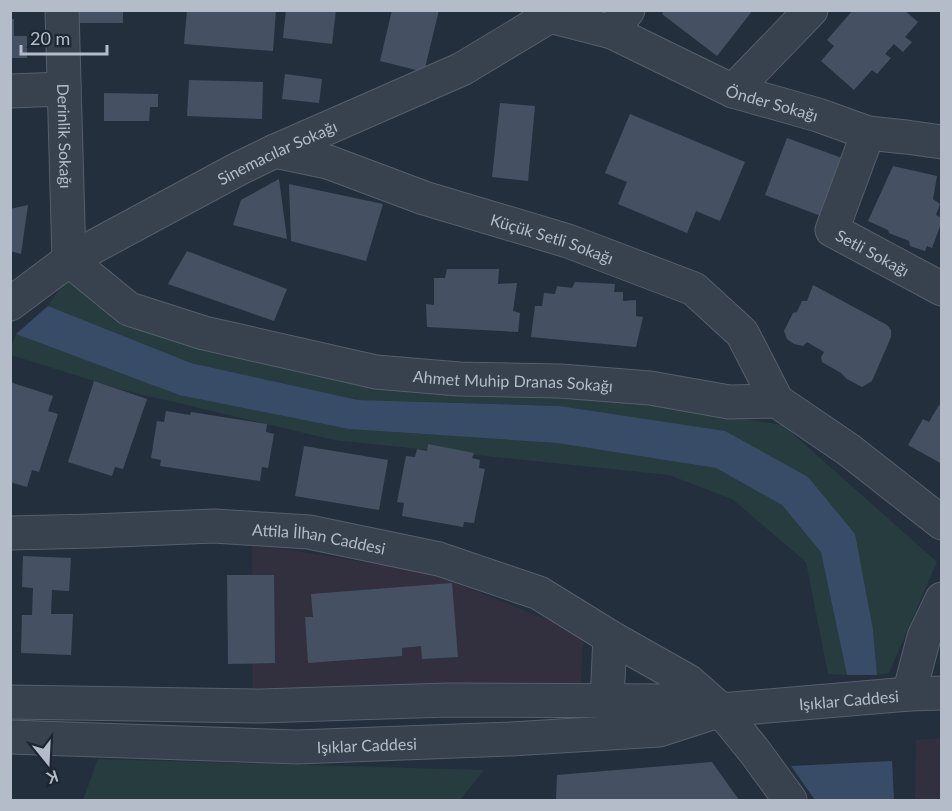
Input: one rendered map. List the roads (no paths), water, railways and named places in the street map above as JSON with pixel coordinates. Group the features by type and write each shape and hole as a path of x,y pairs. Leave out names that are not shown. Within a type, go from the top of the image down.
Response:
{"street":[{"name":"Derinlik Sokağı","path":"62,10 69,260"},
{"path":"733,92 811,10"},
{"name":"Önder Sokağı","path":"544,13 620,21 733,92 818,115 868,134 942,142"},
{"name":"Sinemacılar Sokağı","path":"10,304 69,260 275,151 462,69 544,13"},
{"path":"10,91 64,89"},
{"name":"Setli Sokağı","path":"868,134 832,230 942,289"},
{"name":"Küçük Setli Sokağı","path":"275,151 328,162 424,198 568,242 694,289 742,333 777,401"},
{"name":"Ahmet Muhip Dranas Sokağı","path":"69,260 129,309 204,333 376,372 459,379 560,381 650,388 729,402 777,401"},
{"path":"777,401 849,450 942,523"},
{"name":"Attila İlhan Caddesi","path":"10,533 214,526 309,532 439,559 538,593 688,681 721,710 790,801"},
{"path":"909,694 924,637 942,599"},
{"path":"607,701 610,637"},
{"name":"Işıklar Caddesi","path":"10,737 297,747 511,739 659,730 721,710 942,693"},
{"name":"Işıklar Caddesi","path":"10,702 260,706 448,700 667,701 721,710"}],"water":[{"path":"48,306 191,363 358,400 559,406 725,431 808,477 855,534 873,630 877,675 847,675 821,552 782,505 716,468 557,443 349,429 179,395 16,334"},
{"path":"892,761 894,800 815,800 791,766"}]}
